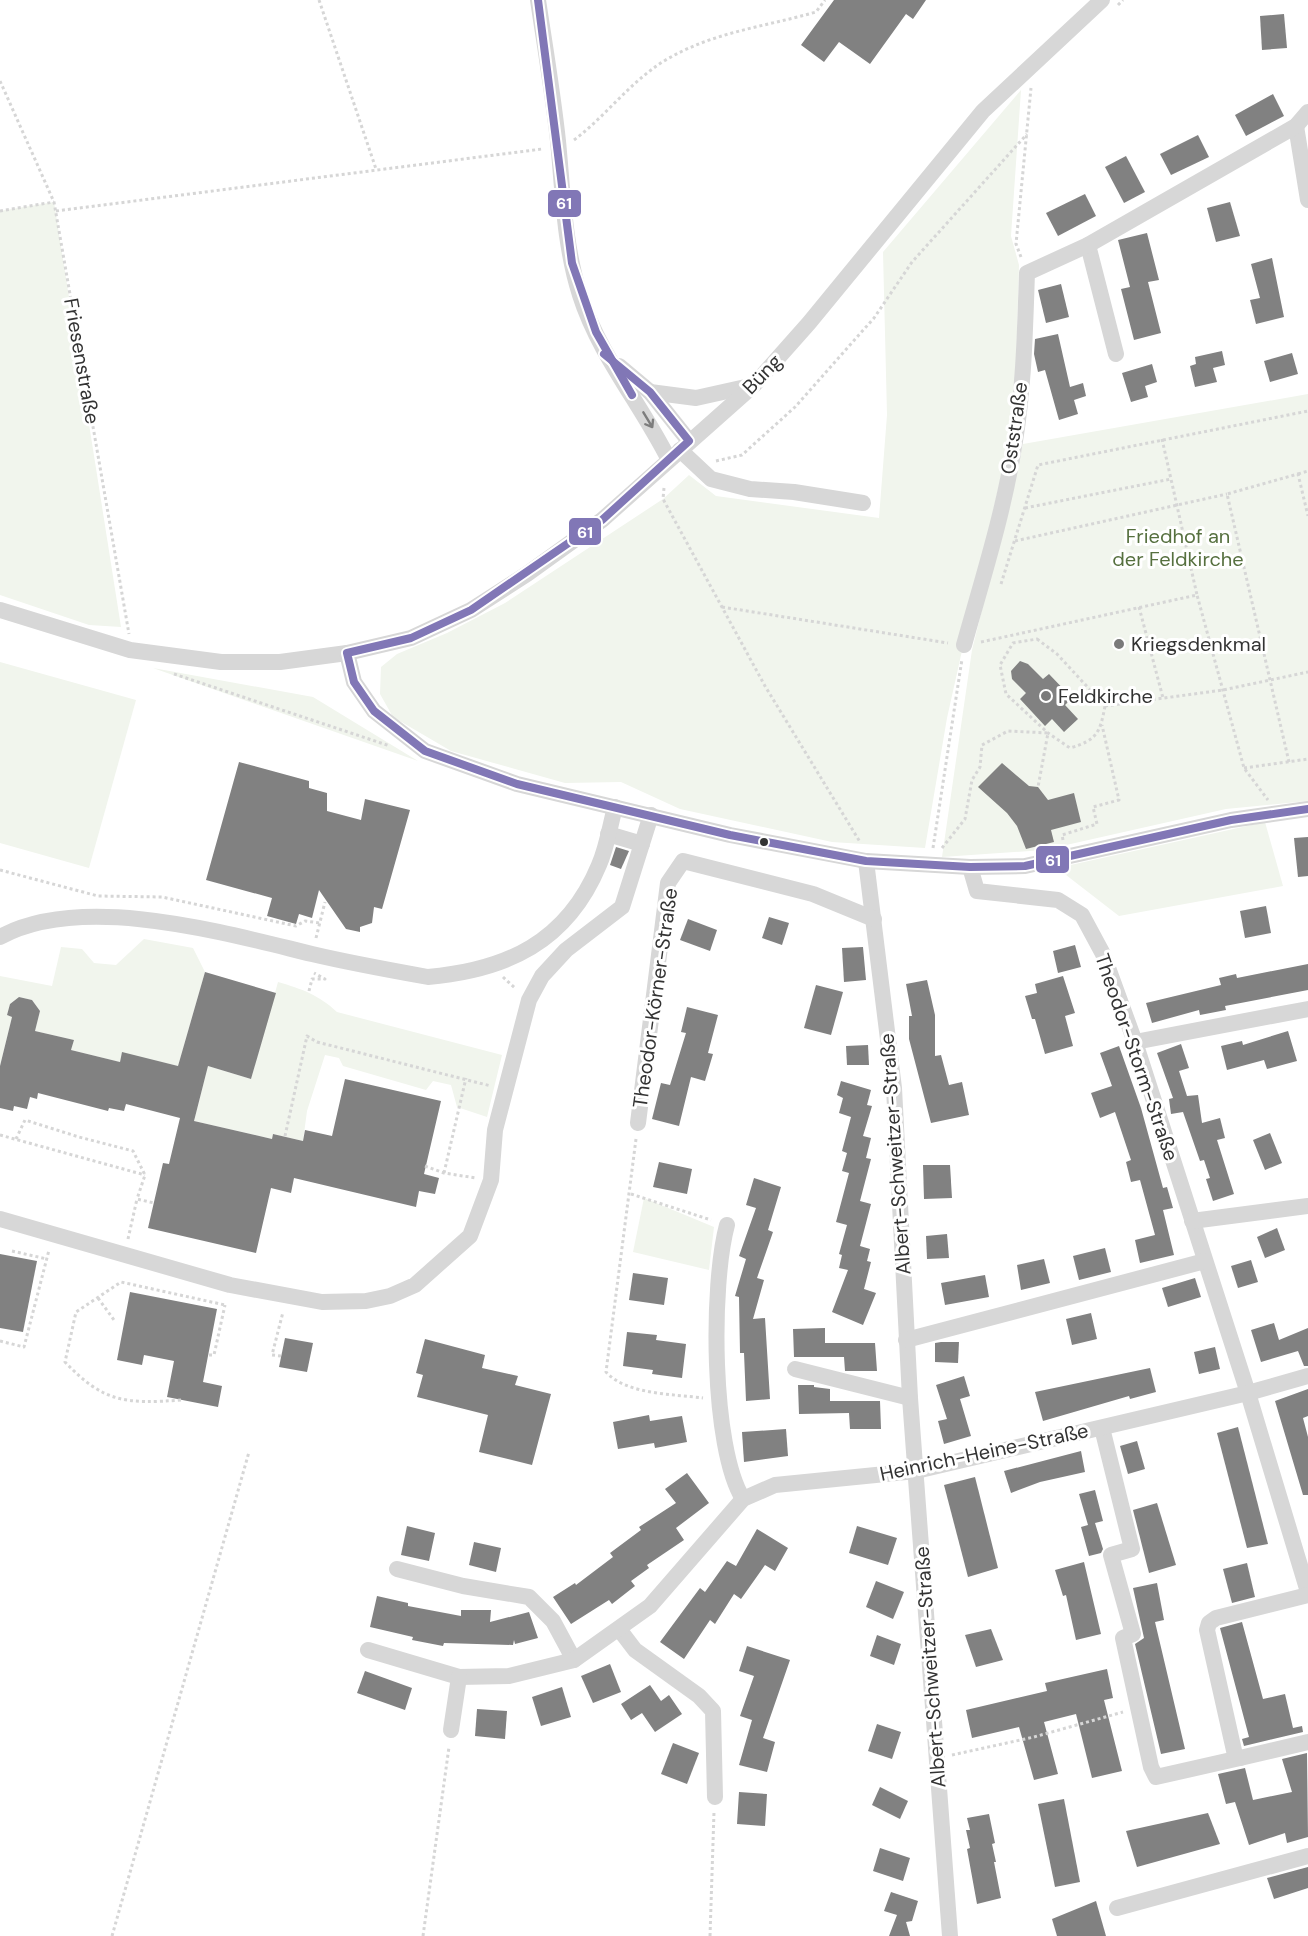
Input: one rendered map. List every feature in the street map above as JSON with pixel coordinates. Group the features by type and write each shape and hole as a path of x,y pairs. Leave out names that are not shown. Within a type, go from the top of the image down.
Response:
{"street":[{"path":"538,0 572,263 580,296 604,354 638,404 679,450 711,479 750,489 794,492 863,503"},
{"name":"Büng","path":"0,610 130,650 221,662 280,662 347,653 411,638 471,610 527,574 602,520 754,385 809,323 983,111 1108,4"},
{"path":"1028,273 1088,246 1296,126 1308,112"},
{"path":"1296,126 1308,200"},
{"path":"1088,246 1116,354"},
{"name":"Oststraße","path":"964,645 986,574 1015,442 1022,395 1028,273"},
{"path":"604,354 650,392 679,450"},
{"path":"650,392 696,398 754,385"},
{"path":"347,653 354,682 374,711 425,751 517,784 730,835 866,861 970,867 1025,866 1231,820 1308,809"},
{"path":"0,937 34,922 102,918 191,925 312,954 428,978 461,975 491,966 537,946 571,914 592,881 615,807"},
{"path":"0,1220 230,1285 322,1302 366,1301 390,1296 415,1285 471,1236 491,1180 495,1130 529,1000 542,976 566,950 622,907 651,815"},
{"path":"608,834 642,844"},
{"name":"Theodor-Körner-Straße","path":"638,1123 668,883 682,861 813,894 874,919"},
{"name":"Albert-Schweitzer-Straße","path":"866,861 894,1088 906,1340 950,1936"},
{"name":"Theodor-Storm-Straße","path":"970,867 977,891 1058,900 1082,915 1103,954 1135,1042 1248,1393 1308,1594"},
{"path":"1135,1042 1308,1010"},
{"path":"1192,1221 1308,1206"},
{"path":"727,1225 716,1287 720,1400 733,1482 744,1498"},
{"path":"906,1340 1205,1261"},
{"path":"795,1369 910,1398"},
{"name":"Heinrich-Heine-Straße","path":"368,1650 459,1677 509,1676 574,1660 650,1606 744,1498 775,1485 916,1471 1248,1393 1308,1376"},
{"path":"1102,1428 1132,1549 1111,1555 1133,1634 1123,1638 1151,1767 1156,1777 1308,1743"},
{"path":"398,1569 463,1586 529,1598 553,1621 574,1660"},
{"path":"1240,1758 1235,1755 1209,1644 1209,1623 1216,1618 1308,1594"},
{"path":"619,1629 634,1650 699,1696 713,1711 715,1797"},
{"path":"451,1730 459,1677"},
{"path":"1117,1908 1308,1856"}],"path":[{"path":"319,0 376,169"},
{"path":"56,212 558,147 576,139 626,90 664,62 713,37 816,12 825,0"},
{"path":"1108,4 1124,0"},
{"path":"1028,273 1016,243 1032,79"},
{"name":"Friesenstraße","path":"0,81 54,202 130,650"},
{"path":"696,465 742,454 795,406 874,318 912,262 1027,134"},
{"path":"0,211 54,202"},
{"path":"1000,585 1038,465 1308,411"},
{"path":"1162,439 1197,595 1244,768 1272,804"},
{"path":"679,450 663,499 765,686 858,836 866,861"},
{"path":"1014,541 1176,503 1227,494 1308,471"},
{"path":"1298,474 1308,516"},
{"path":"1025,508 1171,479"},
{"path":"1227,494 1289,762"},
{"path":"722,607 964,645 1197,595"},
{"path":"1139,607 1163,698"},
{"path":"982,641 986,630"},
{"path":"1102,725 1089,742 1070,748 1047,733 1006,694 1000,666 1012,643 1037,639 1064,661 1105,706"},
{"path":"930,864 964,645"},
{"path":"166,672 400,749 425,751"},
{"path":"1105,706 1223,690 1308,672"},
{"path":"1067,856 1062,835 1097,824 1093,807 1119,800 1102,725 1105,706"},
{"path":"930,864 965,819 972,780 980,767 982,745 1008,730 1047,733"},
{"path":"1038,787 1047,733"},
{"path":"1244,768 1308,759"},
{"path":"0,870 98,896 162,897 296,926 305,921 320,923"},
{"path":"309,991 312,979 325,979 307,969 325,902"},
{"path":"491,966 529,1000"},
{"path":"285,1136 308,1036 317,1042 466,1078 504,1090"},
{"path":"444,1173 466,1078"},
{"path":"16,1139 25,1120 79,1137 133,1150 145,1174 124,1255"},
{"path":"638,1123 631,1194 606,1372 614,1381 636,1388 720,1400"},
{"path":"0,1135 145,1174"},
{"path":"425,1166 444,1173 491,1180"},
{"path":"631,1194 727,1225"},
{"path":"138,1199 154,1203"},
{"path":"0,1341 24,1347 52,1235"},
{"path":"12,1251 47,1259"},
{"path":"181,1400 141,1402 103,1395 83,1382 65,1362 76,1312 121,1282 225,1305"},
{"path":"209,1355 214,1354 230,1285"},
{"path":"281,1356 272,1355 287,1295"},
{"path":"98,1298 114,1320"},
{"path":"75,1372 83,1382"},
{"path":"112,1936 249,1452"},
{"path":"936,1759 1034,1737 1138,1707"},
{"path":"423,1936 451,1730"},
{"path":"710,1936 715,1797"}],"green space":[{"path":"1021,90 1011,236 1019,265 1015,397 1007,449 947,718 925,848 832,842 680,809 621,782 565,783 451,751 393,717 380,694 381,667 397,654 447,633 505,603 663,499 689,475 716,496 879,518 887,415 883,252"},
{"path":"54,202 121,627 89,625 0,595 0,211"},
{"name":"Friedhof an der Feldkirche","path":"1308,394 1308,801 1226,809 1044,850 942,857 972,650 1023,444"},
{"path":"0,662 136,700 89,868 0,843"},
{"path":"153,668 313,697 418,761"},
{"path":"1265,822 1283,886 1119,916 1057,868"},
{"path":"144,939 193,948 205,972 178,1066 122,1053 120,1062 71,1050 74,1040 35,1031 40,1011 32,1000 19,997 10,1004 7,1015 12,1017 0,1066 0,976 52,986 61,947 82,949 94,963 116,965"},
{"path":"278,982 310,993 337,1012 502,1055 487,1117 457,1107 451,1085 433,1081 426,1090 343,1066 339,1058 325,1055 307,1111 303,1141 273,1134 272,1139 194,1121 208,1066 251,1079"},
{"path":"644,1198 714,1227 709,1270 633,1252"}],"building":[{"path":"834,0 926,0 913,19 906,14 870,64 839,42 824,62 801,45"},
{"path":"1284,14 1287,48 1262,50 1260,16"},
{"path":"1273,94 1284,116 1246,136 1235,115"},
{"path":"1198,135 1209,157 1171,175 1160,154"},
{"path":"1126,156 1145,192 1124,203 1105,167"},
{"path":"1085,194 1096,216 1058,236 1046,213"},
{"path":"1230,202 1240,236 1216,242 1207,208"},
{"path":"1147,233 1159,280 1148,282 1161,333 1134,340 1121,289 1130,287 1118,240"},
{"path":"1272,258 1284,317 1256,324 1250,300 1260,298 1251,264"},
{"path":"1061,284 1069,317 1046,323 1038,290"},
{"path":"1058,334 1070,387 1083,383 1086,396 1074,400 1078,414 1059,420 1045,370 1038,372 1034,354 1035,339"},
{"path":"1222,351 1225,365 1213,368 1217,382 1195,387 1190,366 1196,364 1195,357"},
{"path":"1292,353 1298,374 1270,382 1264,361"},
{"path":"1152,364 1157,382 1145,386 1148,397 1131,402 1122,373"},
{"name":"Feldkirche","path":"1020,661 1028,664 1043,679 1049,674 1072,698 1065,705 1078,719 1064,732 1052,719 1045,726 1020,699 1026,693 1012,679 1011,671"},
{"path":"239,762 309,781 309,788 327,793 327,811 361,820 365,799 410,810 382,909 374,907 372,923 360,927 360,932 346,929 319,890 312,918 299,914 296,924 267,916 272,898 206,880"},
{"path":"1002,763 1029,786 1038,787 1048,800 1074,793 1081,822 1051,830 1054,842 1026,849 1017,826 1007,813 978,787"},
{"path":"1308,837 1308,876 1298,877 1294,838"},
{"path":"616,847 629,851 621,869 610,865"},
{"path":"1266,906 1271,933 1245,938 1240,911"},
{"path":"769,917 789,923 782,945 762,938"},
{"path":"688,919 717,930 710,951 680,940"},
{"path":"1075,945 1081,967 1058,973 1053,951"},
{"path":"863,947 866,980 844,982 842,948"},
{"path":"1308,964 1308,990 1225,1006 1226,1010 1200,1015 1199,1010 1152,1023 1146,1003 1221,985 1219,978 1236,974 1237,978"},
{"path":"205,972 276,993 251,1079 208,1066 194,1121 272,1139 273,1134 303,1141 305,1130 332,1136 345,1079 441,1101 424,1174 439,1178 435,1194 419,1191 416,1207 294,1178 291,1193 271,1188 256,1253 148,1228 163,1163 169,1164 180,1118 126,1104 124,1111 109,1108 108,1111 38,1093 37,1099 30,1097 27,1109 14,1106 13,1111 0,1108 0,1066 12,1017 7,1015 10,1004 19,997 32,1000 40,1011 35,1031 74,1040 71,1050 120,1062 122,1052 178,1066"},
{"path":"1063,976 1075,1013 1065,1016 1073,1046 1045,1054 1035,1019 1032,1019 1025,996 1037,993 1035,984"},
{"path":"927,980 935,1015 935,1056 941,1055 949,1085 962,1082 969,1115 931,1123 909,1039 909,1016 912,1016 906,984"},
{"path":"816,985 843,992 831,1035 804,1028"},
{"path":"687,1007 718,1015 708,1053 713,1054 705,1081 691,1077 679,1126 652,1119 661,1083 670,1085 686,1033 681,1032"},
{"path":"1288,1031 1297,1061 1267,1069 1264,1060 1227,1070 1221,1046 1242,1041 1243,1045"},
{"path":"1181,1044 1189,1068 1179,1071 1187,1096 1198,1095 1202,1123 1220,1118 1225,1138 1217,1140 1234,1194 1213,1201 1206,1179 1210,1178 1204,1160 1200,1161 1183,1112 1171,1114 1169,1099 1173,1098 1157,1053"},
{"path":"868,1045 869,1065 847,1065 846,1046"},
{"path":"1119,1046 1141,1108 1163,1188 1167,1187 1173,1208 1163,1210 1174,1255 1140,1263 1135,1240 1155,1235 1140,1180 1131,1182 1126,1162 1131,1160 1115,1112 1100,1118 1091,1093 1112,1086 1100,1053"},
{"path":"841,1081 871,1090 867,1105 872,1106 863,1136 871,1138 866,1158 871,1159 860,1201 871,1204 860,1246 870,1249 867,1261 871,1262 864,1289 876,1293 863,1325 832,1312 848,1270 839,1268 842,1255 839,1254 847,1225 836,1222 849,1173 842,1171 847,1153 842,1151 851,1117 839,1113 843,1098 837,1095"},
{"path":"1270,1133 1282,1163 1265,1170 1253,1140"},
{"path":"659,1162 692,1169 687,1194 653,1187"},
{"path":"923,1165 950,1165 952,1198 924,1199"},
{"path":"754,1178 781,1187 768,1230 773,1232 757,1278 764,1280 753,1319 765,1318 770,1399 746,1401 744,1353 740,1353 739,1297 735,1296 746,1259 739,1256 756,1208 746,1205"},
{"path":"1277,1228 1285,1250 1265,1258 1257,1237"},
{"path":"947,1234 949,1258 927,1259 926,1236"},
{"path":"1105,1248 1111,1272 1079,1280 1073,1256"},
{"path":"0,1254 37,1261 23,1332 0,1328"},
{"path":"1044,1259 1050,1283 1021,1290 1017,1265"},
{"path":"1251,1260 1258,1282 1238,1288 1231,1266"},
{"path":"633,1273 668,1278 664,1305 629,1300"},
{"path":"985,1275 989,1297 945,1305 941,1283"},
{"path":"1195,1278 1201,1297 1168,1307 1162,1288"},
{"path":"130,1292 217,1309 203,1382 222,1386 218,1407 167,1397 174,1361 144,1355 142,1365 117,1360"},
{"path":"1091,1313 1097,1339 1072,1345 1066,1319"},
{"path":"1274,1323 1279,1340 1308,1328 1308,1366 1304,1366 1298,1351 1261,1362 1251,1330"},
{"path":"825,1328 825,1343 875,1343 877,1371 845,1371 844,1357 794,1357 793,1329"},
{"path":"627,1332 657,1335 656,1340 686,1344 682,1378 652,1374 653,1370 623,1366"},
{"path":"285,1338 313,1343 307,1372 279,1367"},
{"path":"425,1339 485,1355 482,1368 518,1376 515,1385 551,1394 532,1465 479,1452 488,1415 417,1397 423,1375 416,1373"},
{"path":"959,1342 958,1363 935,1362 935,1343"},
{"path":"1215,1347 1220,1369 1199,1374 1194,1352"},
{"path":"1150,1368 1156,1392 1130,1399 1129,1396 1043,1421 1035,1392"},
{"path":"964,1376 970,1396 960,1399 971,1436 944,1444 938,1421 947,1419 936,1385"},
{"path":"798,1385 814,1385 814,1387 830,1389 830,1401 880,1401 881,1429 850,1429 849,1413 799,1414"},
{"path":"1308,1389 1308,1416 1303,1418 1308,1437 1308,1495 1303,1495 1275,1401"},
{"path":"649,1415 650,1421 682,1416 687,1442 655,1448 654,1443 618,1449 613,1422"},
{"path":"1238,1427 1268,1544 1247,1548 1217,1433"},
{"path":"786,1429 788,1456 744,1462 742,1432"},
{"path":"1137,1441 1145,1469 1128,1474 1120,1446"},
{"path":"1081,1451 1085,1472 1040,1482 1011,1493 1004,1471"},
{"path":"687,1473 709,1503 676,1528 684,1540 647,1565 649,1568 631,1581 635,1586 612,1604 609,1600 571,1624 553,1597 575,1583 576,1585 613,1557 610,1553 641,1530 639,1527 676,1503 665,1489"},
{"path":"975,1477 998,1568 968,1577 944,1485"},
{"path":"1095,1490 1103,1521 1095,1523 1103,1549 1101,1553 1089,1556 1081,1527 1088,1525 1079,1494"},
{"path":"1157,1503 1176,1565 1149,1573 1133,1510"},
{"path":"407,1526 435,1533 429,1561 401,1555"},
{"path":"857,1526 897,1538 888,1565 849,1553"},
{"path":"757,1529 788,1548 775,1571 765,1565 741,1599 734,1594 715,1624 710,1620 684,1659 660,1642 700,1588 705,1592 727,1561 736,1566"},
{"path":"474,1542 501,1548 496,1572 469,1565"},
{"path":"1084,1562 1101,1634 1076,1640 1066,1595 1063,1596 1055,1570"},
{"path":"1247,1563 1255,1597 1232,1603 1223,1569"},
{"path":"876,1581 904,1592 893,1619 866,1607"},
{"path":"1157,1583 1164,1620 1155,1622 1185,1749 1161,1754 1135,1644 1144,1638 1133,1588"},
{"path":"377,1596 408,1603 408,1606 461,1616 461,1610 491,1610 490,1622 529,1612 538,1638 515,1644 514,1640 513,1645 444,1643 443,1646 412,1640 413,1637 370,1627"},
{"path":"1242,1622 1263,1699 1285,1694 1293,1728 1302,1726 1303,1732 1244,1746 1242,1739 1249,1737 1220,1628"},
{"path":"991,1629 1003,1660 976,1667 965,1635"},
{"path":"877,1635 901,1644 894,1665 870,1656"},
{"path":"747,1646 790,1660 763,1738 775,1742 767,1772 739,1765 752,1720 740,1716 754,1676 739,1671"},
{"path":"610,1664 621,1692 593,1703 581,1676"},
{"path":"1107,1669 1113,1698 1104,1700 1122,1771 1092,1778 1076,1714 1044,1722 1058,1774 1034,1780 1019,1727 972,1738 966,1710 1047,1691 1045,1683"},
{"path":"365,1671 412,1688 405,1710 357,1693"},
{"path":"650,1685 661,1701 669,1695 682,1714 655,1732 642,1713 631,1720 621,1704"},
{"path":"562,1687 571,1717 541,1726 532,1697"},
{"path":"477,1709 507,1711 505,1739 475,1736"},
{"path":"877,1724 901,1732 892,1759 868,1751"},
{"path":"673,1743 699,1753 687,1784 661,1774"},
{"path":"1307,1753 1308,1837 1287,1843 1285,1833 1249,1845 1235,1802 1226,1804 1218,1774 1245,1768 1253,1800 1292,1792 1282,1759"},
{"path":"880,1787 908,1801 900,1819 872,1805"},
{"path":"739,1792 767,1794 765,1826 737,1824"},
{"path":"1064,1799 1080,1882 1055,1887 1038,1804"},
{"path":"1208,1813 1220,1844 1137,1867 1126,1831"},
{"path":"989,1814 995,1843 992,1844 996,1862 994,1862 1001,1898 977,1904 967,1849 970,1848 966,1830 970,1830 967,1818"},
{"path":"880,1848 910,1858 903,1881 873,1871"},
{"path":"1308,1867 1308,1888 1274,1899 1267,1878"},
{"path":"891,1892 918,1901 912,1921 906,1922 910,1936 889,1936 897,1915 884,1911"},
{"path":"1096,1901 1106,1936 1057,1936 1052,1919"}],"transit line":[{"name":"61","path":"538,0 572,263 596,332 632,395"},
{"name":"61","path":"604,354 650,392 689,441 602,520 471,610 411,638 347,653 354,682 374,711 425,751 517,784 730,835 866,861 970,867 1025,866 1231,820 1308,809"}],"place":[{"name":"Kriegsdenkmal","path":"1119,644"},
{"name":"Feldkirche","path":"1046,696"}]}
